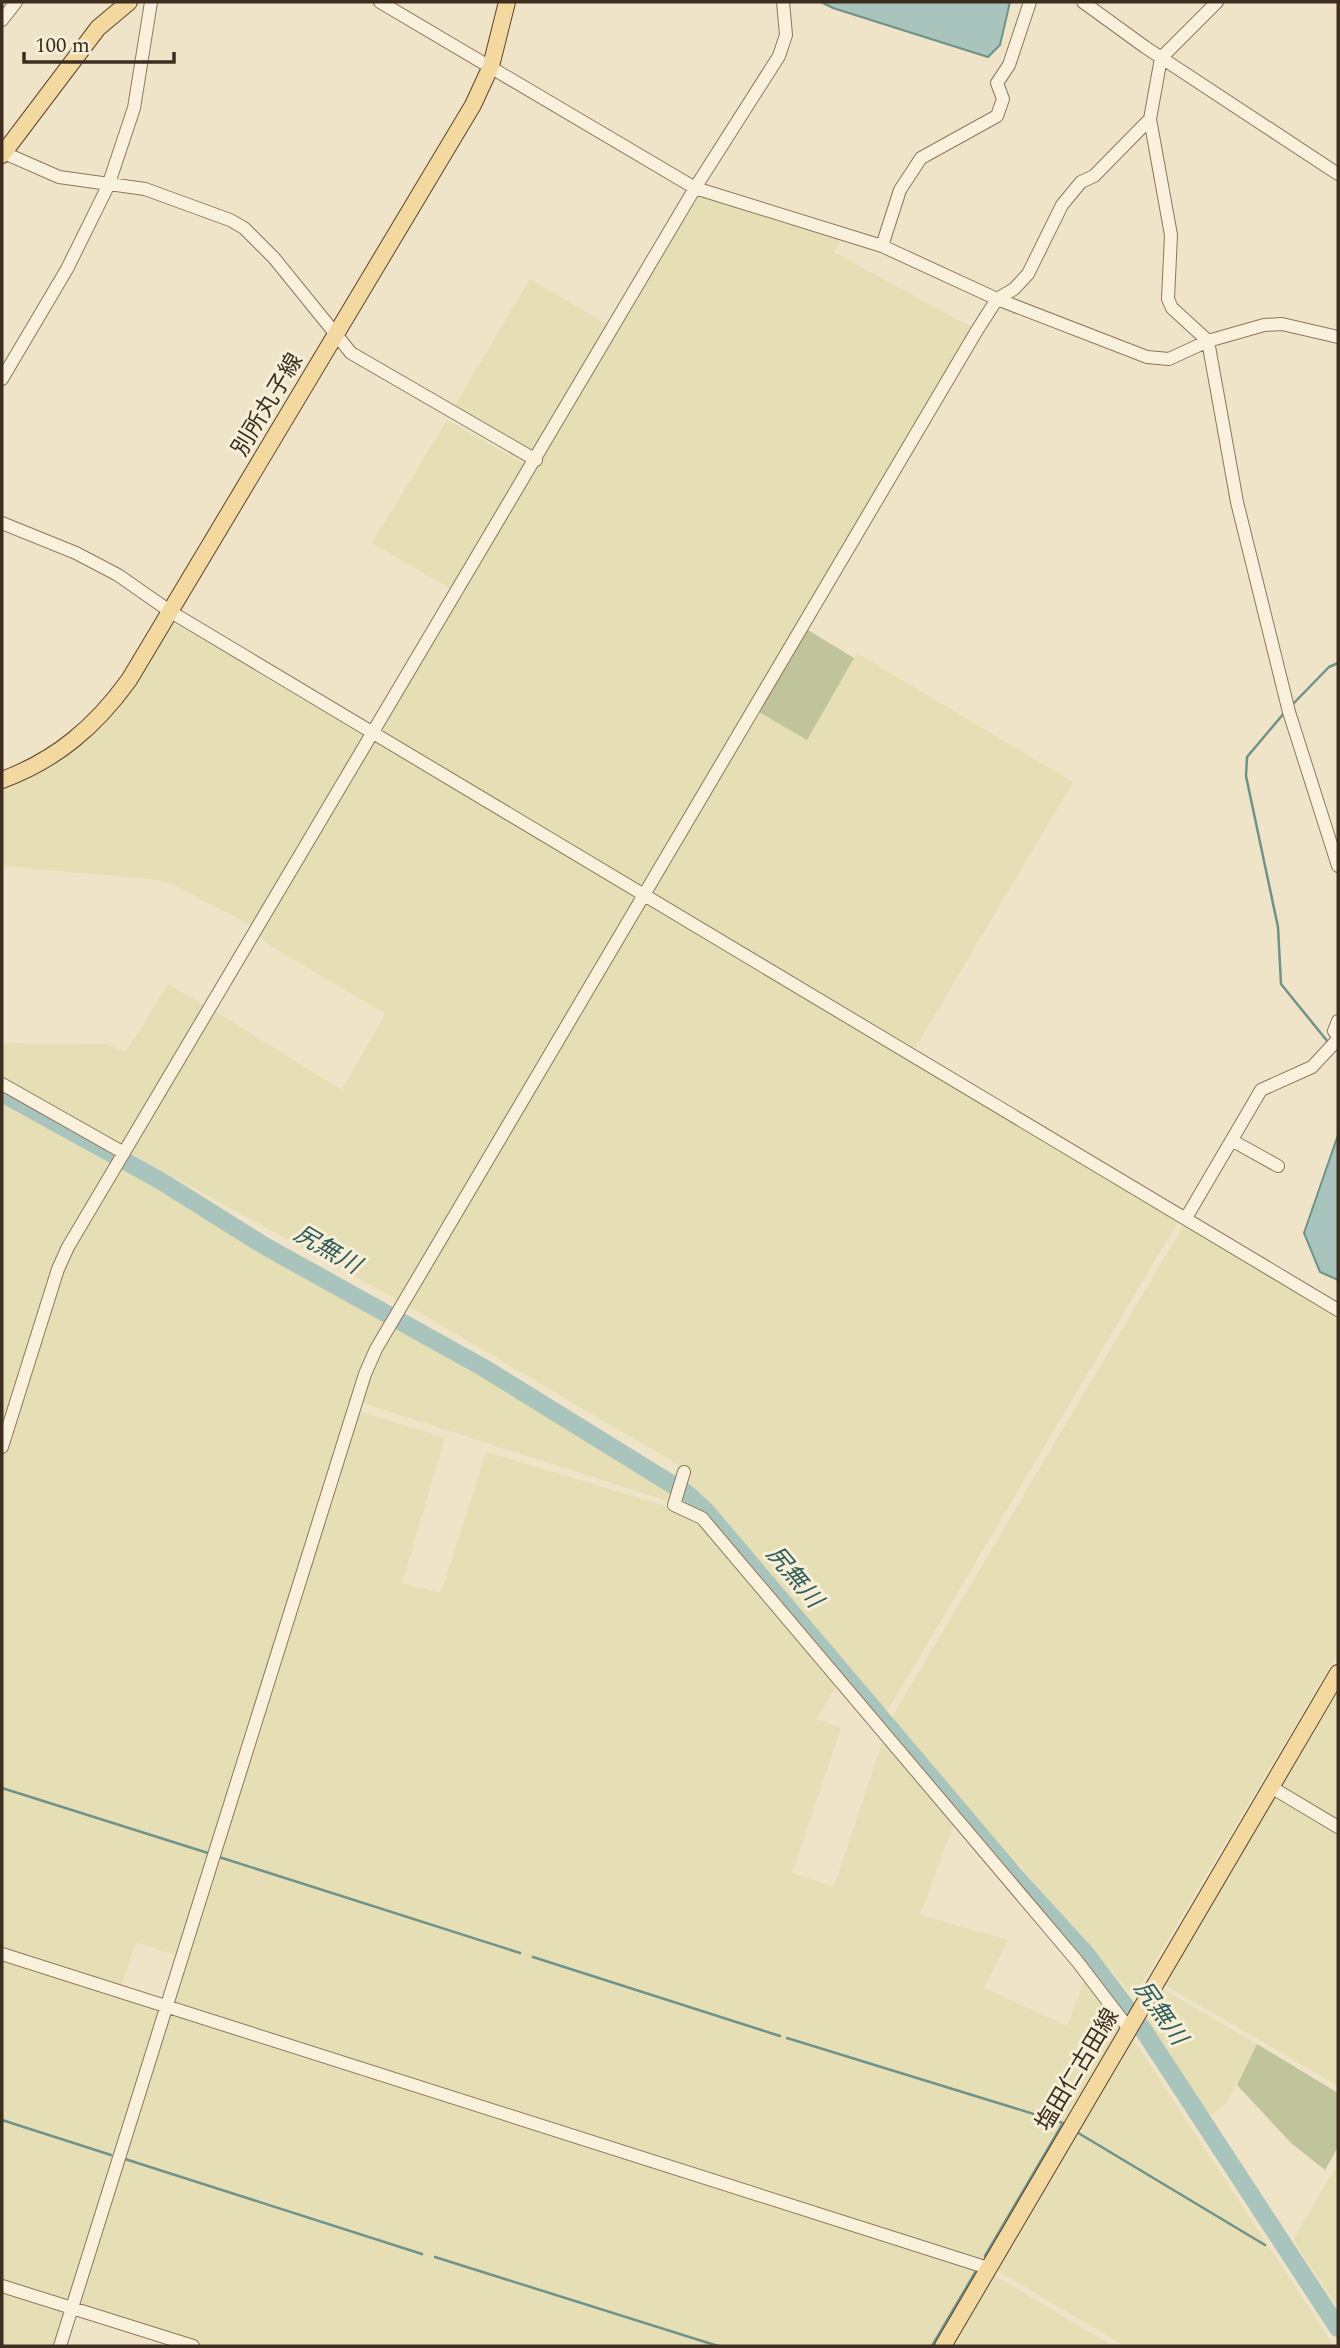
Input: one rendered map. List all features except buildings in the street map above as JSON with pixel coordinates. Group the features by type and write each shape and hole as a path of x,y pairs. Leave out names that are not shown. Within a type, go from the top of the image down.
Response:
{"main road":[{"path":"2,153 98,28 129,2"},
{"name":"別所丸子線","path":"2,780 54,756 83,734 117,696 171,612 473,105 491,66 508,2"},
{"name":"塩田仁古田線","path":"943,2346 1338,1673"}],"street":[{"path":"2,20 16,2"},
{"path":"2,379 67,269 108,186 134,108 151,2"},
{"path":"380,2 695,188 882,246 997,299 1158,360 1169,359 1208,341 1246,328 1282,324 1338,337"},
{"path":"2,1447 58,1269 695,188 779,56 786,35 783,2"},
{"path":"882,246 900,190 921,158 997,116 1003,99 997,83 1009,65 1030,2"},
{"path":"1083,2 1161,58 1338,174"},
{"path":"1217,2 1161,58 1150,119 1171,235 1168,299 1171,308 1208,341 1237,502 1265,616 1289,712 1338,866"},
{"path":"60,2346 365,1374 400,1306 997,299 1014,289 1028,274 1062,205 1081,182 1094,176 1150,119"},
{"path":"2,153 59,177 108,186 145,189 230,220 244,228 274,258 336,336 361,359 536,460"},
{"path":"2,523 97,564 171,612 1338,1310"},
{"path":"1186,1218 1261,1090 1312,1067 1338,1038 1334,1031 1338,1021"},
{"path":"2,1084 124,1153"},
{"path":"1233,1141 1278,1166"},
{"path":"683,1477 674,1505 702,1518 1131,2026"},
{"path":"1271,1787 1338,1827"},
{"path":"2,1954 988,2268"},
{"path":"2,2286 193,2346"}],"shaded area":[{"path":"700,195 841,239 834,252 973,328 643,887 378,731"},
{"path":"530,279 608,325 532,451 454,407"},
{"path":"447,420 525,464 451,589 372,543"},
{"path":"173,623 637,896 399,1301 132,1154 132,1147 213,1010 342,1090 385,1014 266,943 252,926 174,885 158,880 2,866 2,788 58,762 104,724 135,685"},
{"path":"857,653 1073,782 915,1048 650,890 757,711 807,739"},
{"path":"643,900 1179,1220 886,1713 685,1485 687,1470 405,1304"},
{"path":"168,984 204,1005 205,1011 121,1147 2,1080 2,1043 107,1044 126,1052"},
{"path":"2,1102 389,1319 178,1956 136,1942 121,1987 2,1949"},
{"path":"1187,1225 1338,1315 1338,1653 1134,1997 891,1719 1182,1228"},
{"path":"394,1323 590,1436 673,1493 670,1502 360,1402 368,1375"},
{"path":"358,1411 445,1438 402,1583 441,1593 486,1452 692,1514 837,1684 817,1719 841,1728 792,1873 834,1887 883,1740 954,1823 920,1915 1008,1940 984,1988 1067,2026 1086,1977 1123,2030 986,2261 174,2004 172,2001"},
{"path":"1338,1684 1338,2086 1165,1985 1163,1979"},
{"path":"2,1958 158,2008 162,2012 70,2300 65,2302 2,2282"},
{"path":"1163,1989 1257,2044 1226,2104 1208,2117 1143,2015 1158,1990"},
{"path":"173,2013 981,2270 937,2346 207,2346 78,2306 168,2015"},
{"path":"1131,2036 1334,2346 1125,2346 993,2268"},
{"path":"1338,2163 1338,2308 1293,2240"},
{"path":"990,2273 1113,2346 947,2346"},
{"path":"2,2288 63,2308 65,2313 55,2346 2,2346"}],"green space":[{"path":"808,630 854,658 807,740 759,712"},
{"path":"1257,2044 1338,2093 1338,2147 1325,2170 1291,2143 1237,2085"}],"water":[{"path":"821,2 1010,2 1000,45 988,57"},
{"path":"1338,1135 1338,1280 1320,1272 1304,1233"}],"waterway":[{"path":"1292,705 1329,667 1338,663"},
{"path":"1285,712 1247,757 1246,776 1278,927 1281,984 1328,1042"},
{"name":"尻無川","path":"2,1093 161,1181 263,1245 484,1368 686,1493 705,1510 1014,1875 1086,1954 1144,2031 1338,2328"},
{"path":"2,1788 208,1853"},
{"path":"219,1857 520,1953"},
{"path":"533,1957 780,2036"},
{"path":"787,2038 1063,2123 985,2256"},
{"path":"2,2120 111,2155"},
{"path":"1075,2131 1265,2245"},
{"path":"125,2159 422,2254"},
{"path":"435,2257 718,2346"},
{"path":"932,2346 976,2271"}]}
